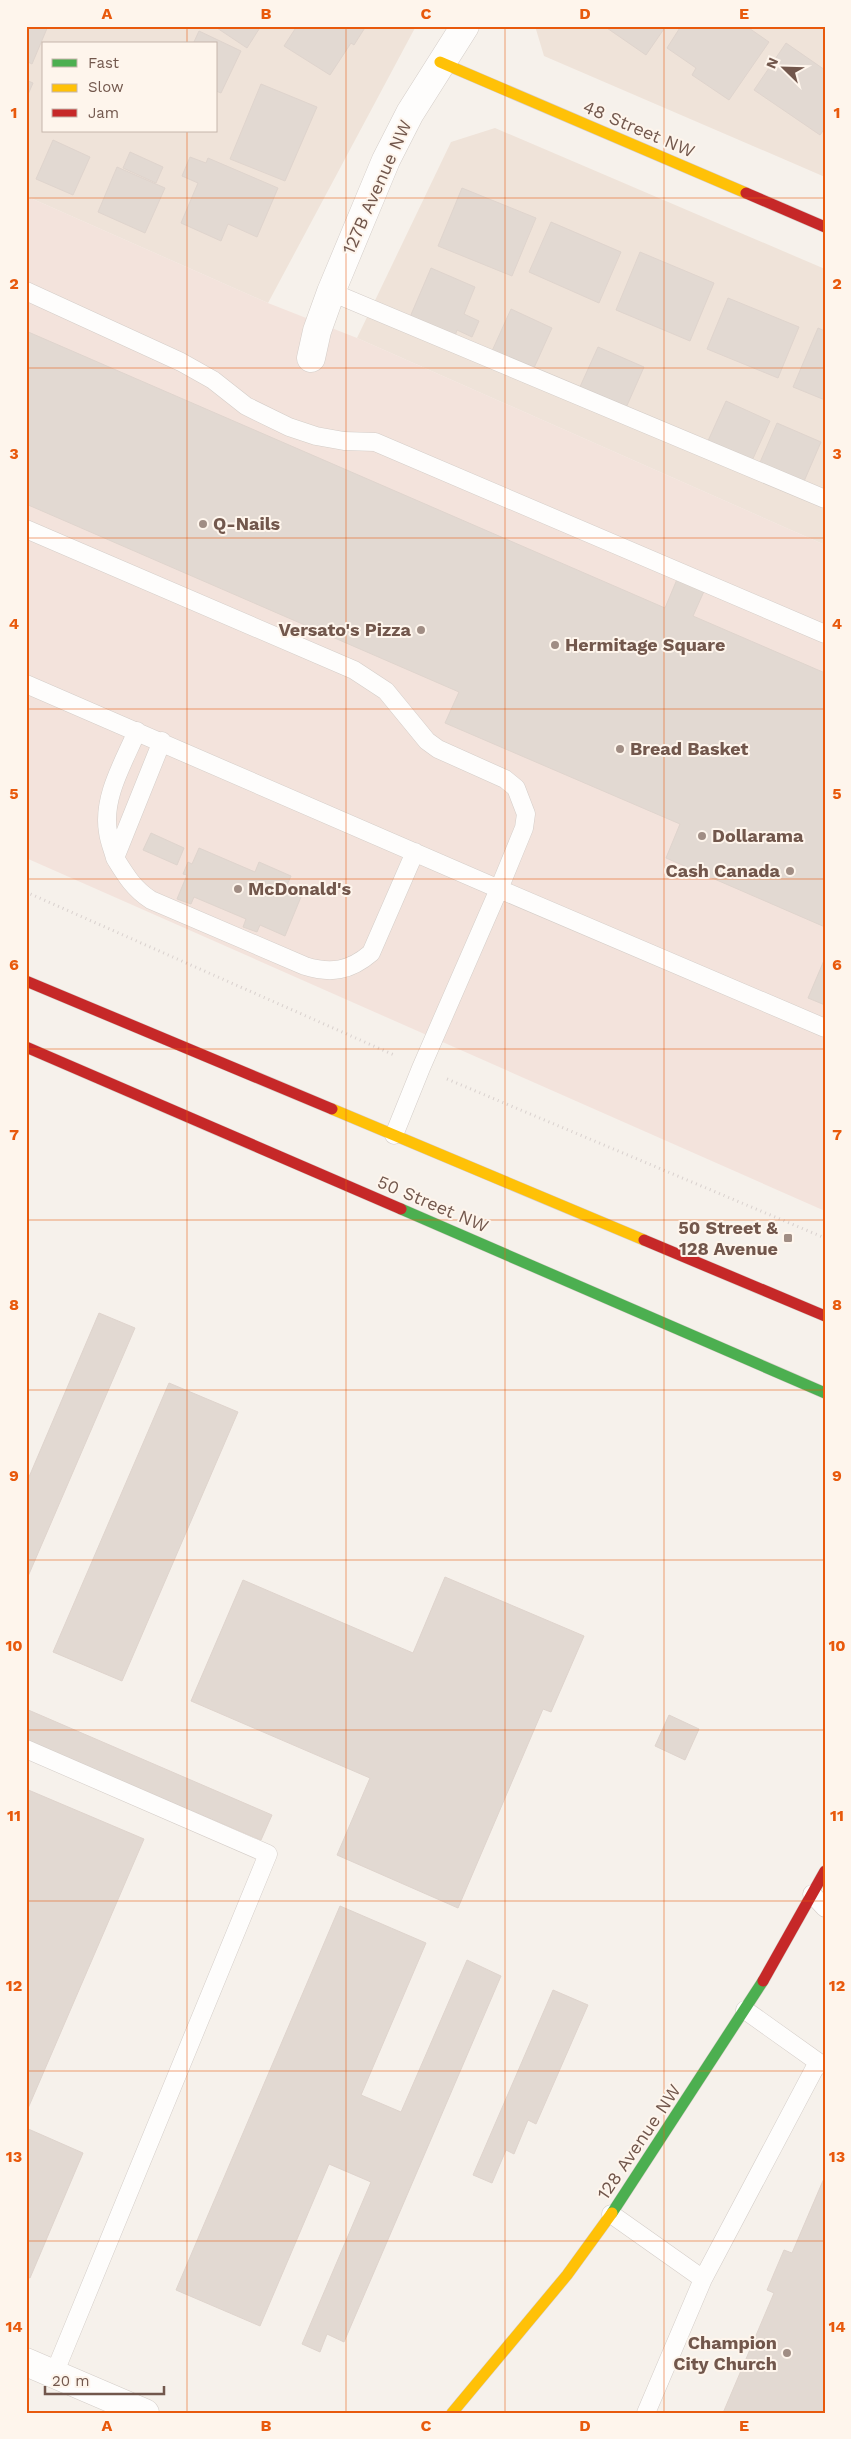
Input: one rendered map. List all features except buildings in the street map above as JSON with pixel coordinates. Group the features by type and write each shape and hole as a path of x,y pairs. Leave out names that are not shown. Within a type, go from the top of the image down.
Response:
{"main road":[{"name":"48 Street NW","path":"440,62 825,227"},
{"path":"26,981 825,1316"},
{"name":"50 Street NW","path":"26,1047 825,1393"},
{"name":"128 Avenue NW","path":"452,2413 567,2275 612,2214 773,1965 825,1871"}],"street":[{"name":"127B Avenue NW","path":"311,358 317,331 330,292 386,160 410,113 440,62 465,26"},
{"path":"26,2362 145,2413"}],"lane":[{"path":"26,291 181,362 213,380 246,406 289,426 325,438 375,442 825,634"},
{"path":"330,292 825,499"},
{"path":"26,530 354,670 386,692 427,741 438,749 505,779 516,788 526,814 524,828 421,1068 394,1136"},
{"path":"26,684 825,1028"},
{"path":"137,731 115,782 108,804 108,831 116,858 132,886 151,900 305,966 331,972 344,970 359,964 371,953 415,852"},
{"path":"116,858 162,742"},
{"path":"26,1749 268,1854 54,2374"},
{"path":"812,1894 825,1908"},
{"path":"646,2413 703,2279 821,2064 745,2010"},
{"path":"612,2214 703,2279"}],"shaded area":[{"path":"26,26 416,26 268,303 26,196"},
{"path":"535,26 825,26 825,177 544,56"},
{"path":"495,128 825,269 825,545 357,338 451,142"},
{"path":"26,196 268,303 357,338 825,545 825,1211 26,858"}],"traffic: fast":[{"path":"401,1209 825,1393"},
{"path":"612,2213 763,1981"}],"traffic: slow":[{"path":"440,62 746,193"},
{"path":"332,1109 644,1240"},
{"path":"452,2413 567,2275 612,2213"}],"traffic: jam":[{"path":"746,193 825,227"},
{"path":"26,981 332,1109"},
{"path":"26,1047 401,1209"},
{"path":"644,1240 825,1316"},
{"path":"763,1981 825,1871"}],"place":[{"name":"Q-Nails","path":"203,524"},
{"name":"Versato's Pizza","path":"421,630"},
{"name":"Hermitage Square","path":"555,645"},
{"name":"Bread Basket","path":"620,749"},
{"name":"Dollarama","path":"702,836"},
{"name":"Cash Canada","path":"790,871"},
{"name":"McDonald's","path":"238,889"},
{"name":"50 Street & 128 Avenue","path":"788,1238"},
{"name":"Champion City Church","path":"787,2353"}]}
